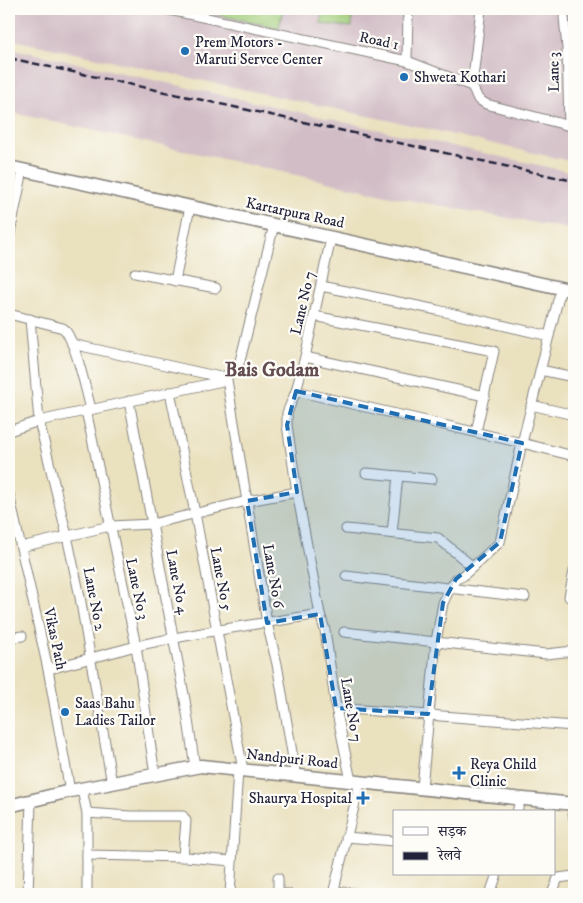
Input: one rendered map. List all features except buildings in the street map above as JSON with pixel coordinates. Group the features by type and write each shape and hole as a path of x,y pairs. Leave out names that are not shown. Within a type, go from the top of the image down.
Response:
{"street":[{"name":"Road 1","path":"165,9 407,61 472,86 478,99 486,104 572,126"},
{"path":"407,61 408,9"},
{"path":"472,86 481,9"},
{"name":"Lane 3","path":"564,17 572,126"},
{"name":"Kartarpura Road","path":"9,167 574,291"},
{"path":"9,238 23,170"},
{"path":"175,280 190,207"},
{"path":"9,314 63,328 67,331 72,344 220,377 227,376 234,372 240,361 274,225"},
{"name":"Lane No 7","path":"331,238 305,357 296,391 287,413 287,425 297,492 320,614 325,630 336,708 355,782"},
{"path":"135,273 216,288"},
{"path":"321,286 548,336"},
{"path":"422,788 436,641 443,603 456,579 463,576 500,542 531,405 561,288"},
{"path":"314,316 494,352 476,432"},
{"name":"Lane No 2","path":"30,319 39,421 68,536 112,784"},
{"name":"Lane No 3","path":"72,344 88,409 110,526 136,646 155,775"},
{"path":"305,357 485,396"},
{"path":"540,370 574,377"},
{"name":"Lane No 6","path":"170,392 227,380 267,623 278,664 296,776"},
{"path":"296,391 574,456"},
{"path":"9,431 39,421 88,409 170,392"},
{"name":"Lane No 5","path":"170,392 195,513 241,770 230,894"},
{"name":"Lane No 4","path":"129,401 195,767"},
{"path":"531,405 574,415"},
{"path":"366,473 432,479"},
{"path":"392,533 398,476"},
{"path":"21,547 110,526 152,524 247,501 297,492"},
{"name":"Vikas Path","path":"9,494 76,790 87,813 86,894"},
{"path":"346,529 438,538 473,567"},
{"path":"570,597 574,571"},
{"path":"346,576 525,597"},
{"path":"48,669 91,660 136,646 320,614"},
{"path":"344,632 546,654 574,651"},
{"path":"9,638 22,636"},
{"path":"336,708 574,726"},
{"name":"Nandpuri Road","path":"9,806 76,790 201,766 573,804"},
{"path":"355,782 346,837 333,893 362,894"},
{"path":"518,810 521,798"},
{"path":"28,894 31,801"},
{"path":"573,804 574,820"},
{"path":"87,813 130,816 183,816 186,821 183,857"},
{"path":"346,837 393,841"},
{"path":"87,855 183,857 232,861"},
{"path":"490,894 496,876"},
{"path":"552,894 558,878 574,876"},
{"path":"278,878 278,893 288,894"}],"highlighted area":[{"path":"296,391 522,443 500,542 456,579 443,603 428,714 336,708 320,614 267,623 247,501 297,492 287,425"}],"shaded area":[{"path":"9,9 574,9 574,162 9,39"},
{"path":"9,48 574,173 574,230 409,200 9,112"}],"green space":[{"path":"191,9 283,9 279,28"},
{"path":"322,9 352,9 352,27 321,24"}],"railway":[{"path":"9,58 574,181"}],"place":[{"name":"Prem Motors - Maruti Servce Center","path":"185,51"},
{"name":"Shweta Kothari","path":"404,77"},
{"name":"Saas Bahu Ladies Tailor","path":"65,712"},
{"name":"Reya Child Clinic","path":"459,773"},
{"name":"Shaurya Hospital","path":"363,798"}],"district":[{"name":"Bais Godam","path":"272,370"}]}
